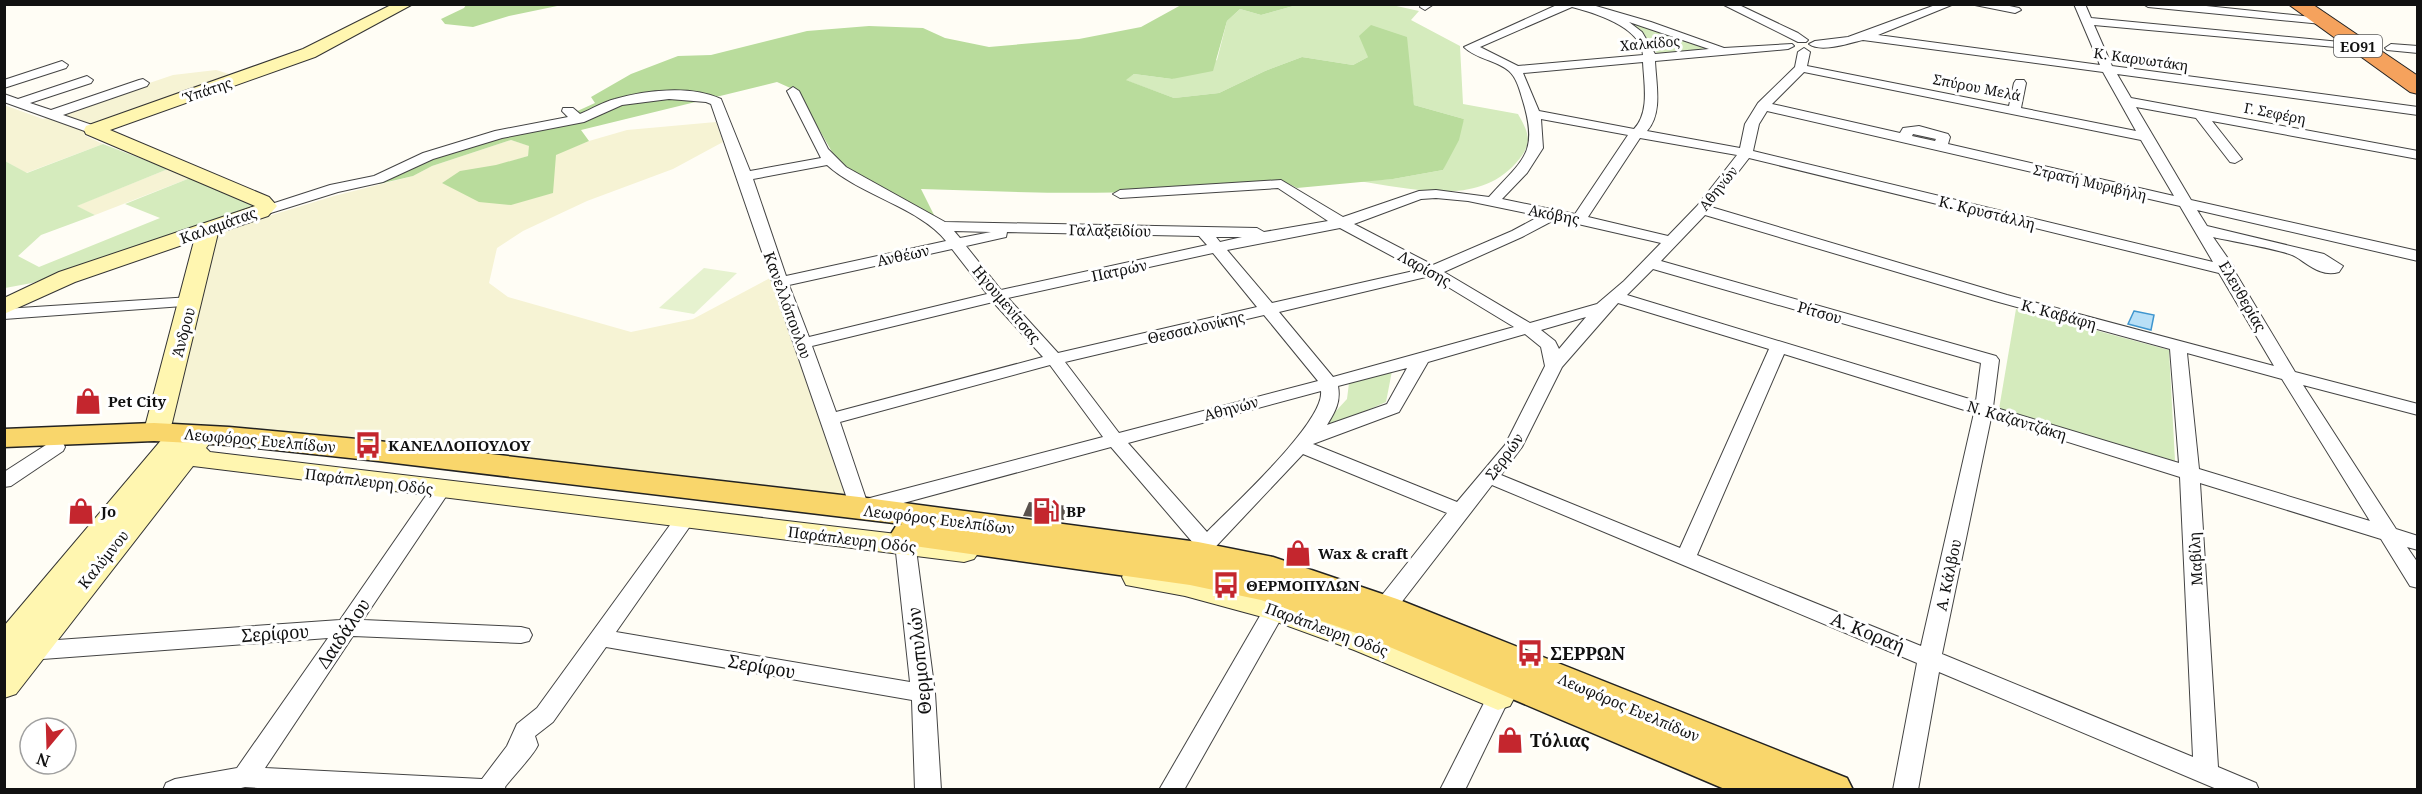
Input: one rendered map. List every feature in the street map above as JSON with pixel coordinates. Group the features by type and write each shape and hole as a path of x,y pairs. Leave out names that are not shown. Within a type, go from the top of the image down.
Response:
{"highway":[{"name":"ΕΟ91","path":"2298,4 2324,13 2391,48 2418,66"},
{"name":"ΕΟ91","path":"2324,13 2357,46 2418,87"}],"main road":[{"name":"Λεωφόρος Ευελπίδων","path":"4,438 180,439 378,451 1202,548 1273,569 1756,780"},
{"name":"Λεωφόρος Ευελπίδων","path":"4,450 180,439 283,457 1230,580 1378,616 1502,689 1756,780 1833,789"}],"street":[{"name":"Ύπάτης","path":"93,130 321,48 406,4"},
{"path":"1492,202 1536,147 1538,136 1524,83 1516,70 1470,47 1569,4"},
{"path":"1575,4 1724,51"},
{"path":"1727,4 1794,35 1807,45 1832,43 1861,36 1949,4"},
{"path":"1975,4 2015,10"},
{"name":"Ελευθερίας","path":"2079,4 2108,70 2146,137 2228,270 2289,376 2418,581"},
{"path":"2148,4 2324,13"},
{"path":"1580,219 1631,140 1647,123 1651,109 1649,51 1638,34 1608,13"},
{"path":"2086,21 2357,46"},
{"name":"Κ. Καρυωτάκη","path":"1861,36 2418,111"},
{"path":"1801,68 1807,45"},
{"name":"Χαλκίδος","path":"1516,70 1807,45"},
{"path":"2391,48 2418,50"},
{"path":"4,84 62,65"},
{"name":"Αθηνών","path":"1630,284 1702,209 1746,153 1752,124 1763,106 1801,68"},
{"name":"Σπύρου Μελά","path":"1801,68 2146,137"},
{"path":"11,100 87,80"},
{"path":"50,115 143,83"},
{"path":"2014,110 2020,83"},
{"name":"Ηγουμενίτσας","path":"793,91 822,150 841,171 942,226 997,296 1054,359 1114,439 1202,548"},
{"name":"Κανελλόπουλου","path":"261,212 335,188 378,179 428,156 620,101 695,96 712,98 717,102 745,176 779,282 830,419 859,508"},
{"name":"Καλαμάτας","path":"4,307 67,277 261,212 267,206 262,201 93,130 11,100"},
{"name":"Γ. Σεφέρη","path":"2127,101 2418,155"},
{"name":"Στρατή Μυριβήλη","path":"1763,106 2418,256"},
{"name":"Κ. Κρυστάλλη","path":"1532,114 1746,153 2228,270"},
{"path":"2200,114 2235,159"},
{"path":"745,176 830,160"},
{"name":"Λαρίσης","path":"1120,194 1281,184 1342,223 1431,271 1529,329 1549,345 1554,366"},
{"name":"Ακόβης","path":"1436,194 1580,219 1672,240"},
{"name":"Πατρών","path":"801,344 997,296 1216,250 1277,234 1342,223 1399,201 1419,195 1436,194"},
{"name":"Κ. Καβάφη","path":"1702,209 2001,298 2418,410"},
{"name":"Θεσσαλονίκης","path":"830,419 1054,359 1431,271 1517,234 1554,214"},
{"name":"Γαλαξειδίου","path":"942,226 1277,234"},
{"name":"Ανθέων","path":"779,282 1026,228"},
{"name":"Άνδρου","path":"180,439 159,423 208,230"},
{"path":"2203,230 2301,253"},
{"path":"1202,548 1305,441 1327,410 1331,395 1329,383 1216,250 1203,231"},
{"name":"Ρίτσου","path":"1650,263 1990,360"},
{"name":"Σερρών","path":"1378,616 1460,510 1513,447 1554,366 1609,302 1630,284"},
{"path":"4,314 191,302"},
{"name":"Αθηνών","path":"859,508 1421,359 1529,329 1609,302"},
{"name":"Ν. Καζαντζάκη","path":"1609,302 1778,348 2418,543"},
{"name":"Μαβίλη","path":"2178,346 2190,473 2206,772"},
{"path":"1685,559 1778,348"},
{"path":"1305,441 1393,408 1421,359"},
{"name":"A. Κάλβου","path":"1905,789 1930,657 1984,410 1990,360"},
{"name":"Παράπλευρη Οδός","path":"180,439 202,460 685,519 905,539 1166,581 1276,608 1502,689"},
{"name":"Καλύμνου","path":"4,685 17,650 180,439"},
{"path":"1305,441 1460,510"},
{"path":"4,481 56,447"},
{"name":"Α. Κοραή","path":"1488,477 2247,789"},
{"name":"Δαιδάλου","path":"245,777 441,489"},
{"path":"175,789 245,777 490,789 518,751 540,734 545,715 685,519"},
{"name":"Θερμοπυλών","path":"905,539 923,693 928,789"},
{"path":"1171,789 1276,608"},
{"name":"Σερίφου","path":"17,650 346,628 521,635"},
{"name":"Σερίφου","path":"601,639 923,693"},
{"path":"1452,789 1502,689"}],"shaded area":[{"path":"216,70 242,78 84,135 103,144 26,173 5,161 4,105 43,119 173,75"},
{"path":"716,122 723,142 673,169 587,201 523,231 497,248 489,283 508,297 631,332 693,319 770,278 847,499 331,435 170,424 213,233 334,196 413,176 432,166 511,140 530,146 528,156 442,183 556,154 627,130"},
{"path":"168,169 190,178 95,215 76,206"}],"green space":[{"path":"466,4 562,5 509,16 473,27 445,24 441,19 464,8"},
{"path":"1181,5 1297,5 1261,15 1240,9 1227,21 1213,71 1172,79 1134,74 1126,80 1174,98 1219,93 1265,71 1302,57 1353,65 1368,57 1359,36 1371,25 1407,37 1414,105 1464,119 1459,140 1443,170 1393,179 1297,188 1278,182 1257,181 1142,192 1106,193 921,189 936,219 839,164 797,91 777,82 581,130 589,141 556,155 553,193 511,205 479,202 442,183 460,171 496,165 528,156 529,146 511,140 432,166 413,176 379,184 375,181 388,172 484,134 562,118 595,103 591,97 631,74 678,56 711,55 807,31 869,26 923,28 945,38 989,47 1079,39 1141,27"},
{"path":"1297,5 1392,5 1419,11 1411,20 1460,46 1463,104 1518,114 1528,139 1525,150 1516,163 1500,177 1482,186 1462,190 1441,192 1358,181 1393,179 1443,170 1464,119 1414,105 1410,77 1368,57 1353,65 1302,57 1265,71 1219,93 1174,98 1125,80 1134,74 1172,79 1217,60 1227,21 1240,9 1261,15"},
{"path":"1621,19 1713,50 1658,55 1644,34"},
{"path":"103,144 168,169 77,206 95,215 41,235 18,256 39,267 160,218 125,204 190,178 255,205 254,209 215,225 32,283 5,288 5,161 27,173"},
{"path":"704,268 737,273 694,314 659,308"},
{"path":"2016,309 2169,350 2175,461 1999,409"},
{"path":"1392,371 1386,402 1316,433 1347,399 1349,383"}],"water":[{"path":"2134,311 2154,315 2151,330 2128,324"}],"building":[{"name":"BP","path":"1029,502 1069,506 1064,520 1023,516"}],"place":[{"name":"Pet City","path":"88,401"},
{"name":"ΚΑΝΕΛΛΟΠΟΥΛΟΥ","path":"368,445"},
{"name":"Jo","path":"81,511"},
{"name":"BP","path":"1046,511"},
{"name":"Wax & craft","path":"1298,553"},
{"name":"ΘΕΡΜΟΠΥΛΩΝ","path":"1226,585"},
{"name":"ΣΕΡΡΩΝ","path":"1530,653"},
{"name":"Τόλιας","path":"1510,740"}]}
